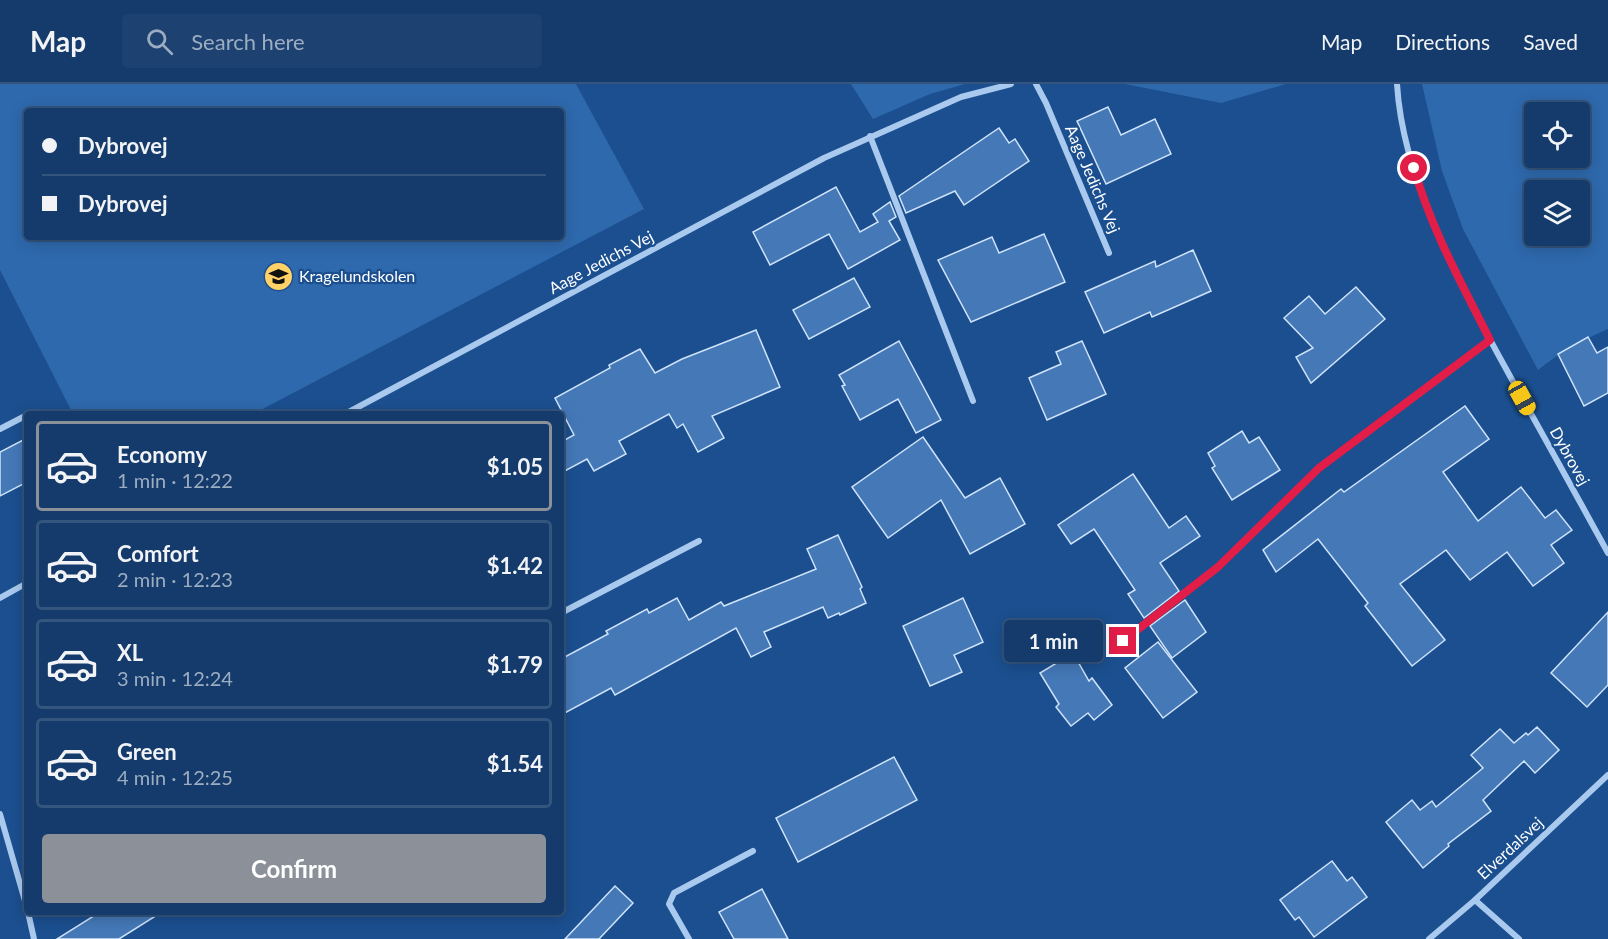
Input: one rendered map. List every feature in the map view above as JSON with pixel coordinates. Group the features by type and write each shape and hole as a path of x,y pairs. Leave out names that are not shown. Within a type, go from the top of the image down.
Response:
{"street":[{"name":"Aage Jedichs Vej","path":"351,411 710,218 870,136 961,97 1011,84"},
{"name":"Aage Jedichs Vej","path":"1036,84 1109,253"},
{"name":"Dybrovej","path":"1397,84 1399,111 1420,188 1445,251 1490,340 1608,553"},
{"path":"870,136 973,401"},
{"path":"1123,641 1218,567 1319,468 1490,340"},
{"path":"0,429 24,416"},
{"path":"564,611 699,541"},
{"path":"0,598 24,586"},
{"name":"Elverdalsvej","path":"1429,939 1475,900 1608,776"},
{"path":"0,814 24,883"},
{"path":"689,939 669,904 674,893 753,851"},
{"path":"1475,900 1520,939"},
{"path":"28,915 34,939"}],"shaded area":[{"name":"Kragelundskolen","path":"0,84 576,84 644,209 259,411 71,411 0,270"},
{"path":"851,84 965,84 930,94 873,119"},
{"path":"1125,84 1286,84 1221,103"},
{"path":"1422,84 1608,84 1608,329 1571,347 1538,370 1463,229 1442,171"}],"building":[{"path":"1108,107 1121,135 1155,119 1171,154 1106,184 1077,121"},
{"path":"999,128 1009,143 1015,139 1029,161 964,205 955,191 906,213 899,196"},
{"path":"836,187 860,232 878,222 873,214 890,202 896,217 889,221 900,240 848,269 829,234 770,265 753,232"},
{"path":"1044,234 1065,282 971,322 938,260 992,237 999,253"},
{"path":"1193,250 1211,291 1152,317 1150,312 1104,333 1085,292 1155,261 1156,267"},
{"path":"854,278 870,307 809,339 793,310"},
{"path":"1356,287 1385,319 1311,383 1296,357 1313,348 1284,318 1309,296 1325,314"},
{"path":"756,330 780,387 712,416 724,438 698,452 683,424 677,428 669,414 619,441 626,454 594,471 587,459 564,471 564,440 574,435 564,411 562,411 555,398 640,349 655,373 682,359"},
{"path":"1588,337 1597,353 1608,347 1608,393 1584,406 1558,354"},
{"path":"899,341 941,420 916,433 898,399 860,420 842,386 845,385 839,375"},
{"path":"1082,341 1106,394 1047,420 1029,378 1061,364 1056,352"},
{"path":"1465,406 1489,439 1443,472 1478,521 1521,487 1545,518 1556,510 1572,530 1551,545 1564,563 1533,586 1507,552 1470,580 1446,550 1400,584 1445,640 1412,666 1365,606 1368,603 1318,539 1276,572 1263,550 1341,489 1344,492"},
{"path":"1242,431 1249,443 1259,437 1280,470 1232,500 1212,468 1215,466 1208,453"},
{"path":"923,437 965,498 1000,478 1025,524 970,554 941,500 888,538 852,487"},
{"path":"24,440 24,484 0,496 0,452"},
{"path":"1133,474 1169,528 1186,516 1200,536 1160,563 1179,591 1144,618 1128,594 1135,590 1094,529 1071,544 1058,525"},
{"path":"838,535 862,587 860,589 866,603 828,618 823,607 764,632 771,647 751,657 736,628 615,695 611,688 564,713 564,657 608,634 606,631 647,609 649,613 677,598 689,620 721,602 724,606 816,569 807,549"},
{"path":"963,598 983,642 954,655 962,672 930,686 903,626"},
{"path":"1185,600 1206,632 1172,658 1150,626"},
{"path":"1608,612 1608,685 1587,707 1551,673"},
{"path":"1158,642 1197,692 1163,718 1125,668"},
{"path":"1073,653 1089,681 1092,678 1112,705 1094,720 1088,713 1071,726 1056,707 1059,704 1040,673"},
{"path":"1537,727 1559,750 1535,773 1524,761 1483,800 1491,811 1448,844 1449,846 1423,868 1386,822 1412,800 1420,810 1432,801 1436,807 1483,768 1471,755 1500,729 1514,743"},
{"path":"894,757 917,800 798,862 776,818"},
{"path":"1332,861 1347,881 1352,877 1367,897 1314,937 1299,917 1295,920 1280,900"},
{"path":"615,886 633,903 599,939 565,939"},
{"path":"762,889 788,939 734,939 719,912"},
{"path":"95,915 157,915 119,939 57,939"}],"place":[{"name":"Kragelundskolen","path":"278,276"}],"route":[{"path":"1123,641 1218,567 1319,468 1490,340 1445,251 1414,168"}]}
